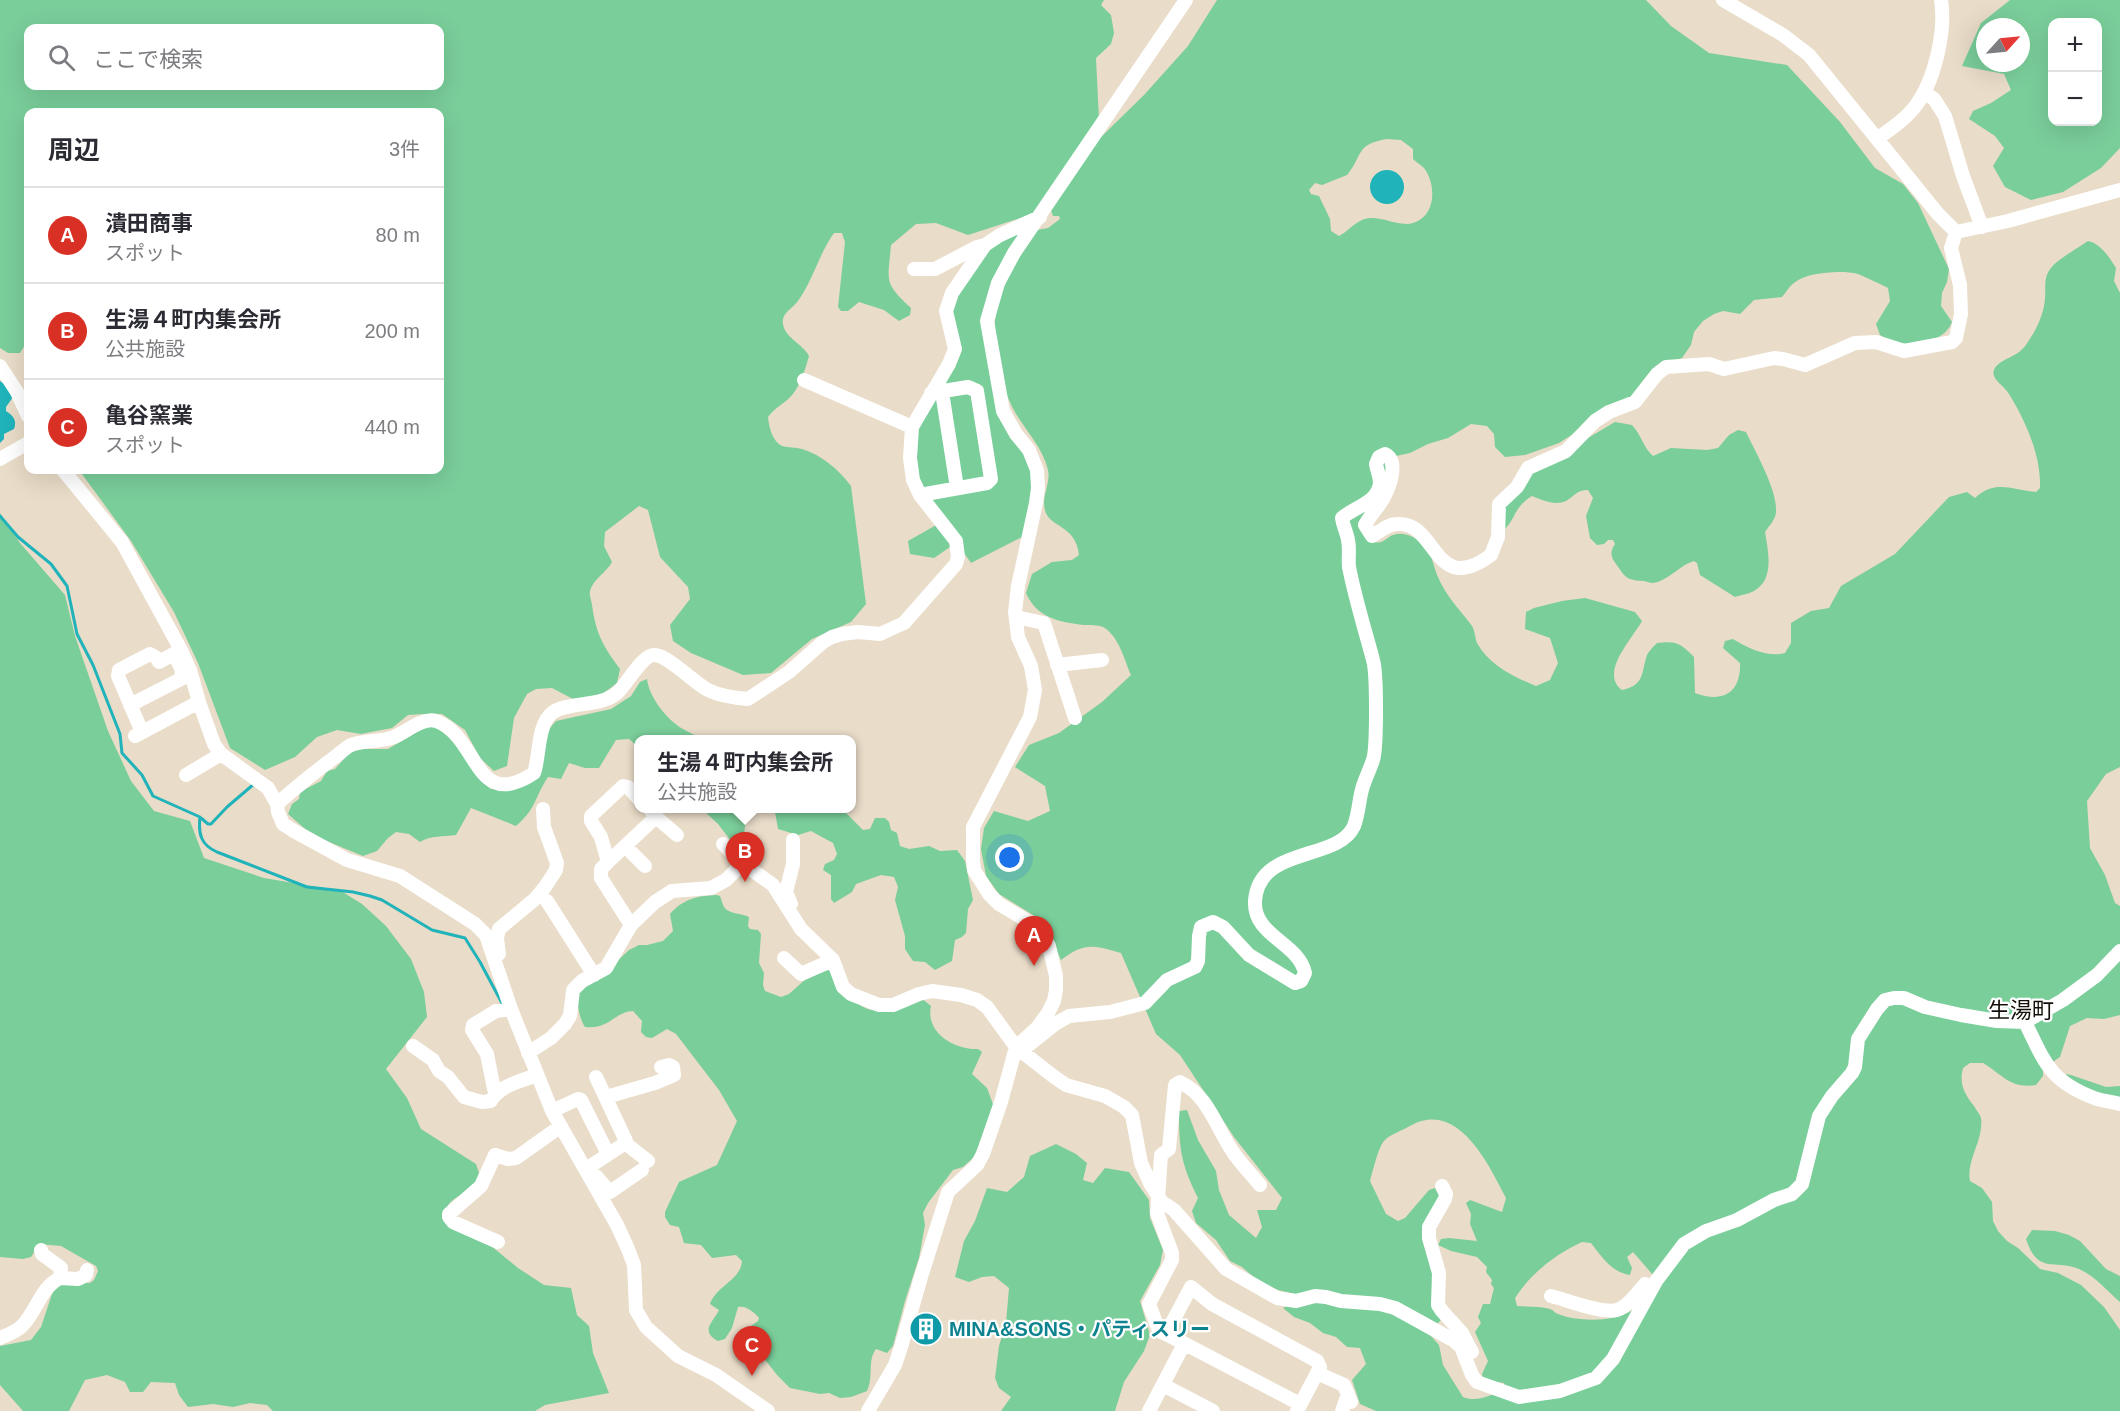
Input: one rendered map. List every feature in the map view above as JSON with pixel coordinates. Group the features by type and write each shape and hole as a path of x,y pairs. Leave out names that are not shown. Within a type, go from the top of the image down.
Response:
{"street":[{"path":"868,1411 895,1365 902,1347 948,1192 977,1165 1001,1102 1016,1047 1037,1028 1054,1001 1056,976 1049,946 1041,933 1029,922 999,904 982,885 975,870 972,841 973,826 979,812 1030,717 1034,679 1031,666 1018,637 1016,618 1018,586 1038,488 1037,470 1029,450 1016,434 1003,411 987,321 998,283 1014,253 1186,0"},
{"path":"1723,0 1783,35 1809,55 1938,214 1956,232"},
{"path":"1878,138 1908,115 1924,92 1941,39 1941,0"},
{"path":"1924,92 1934,99 1945,116 1963,176 1982,227"},
{"path":"1956,232 2069,206 2119,188"},
{"path":"914,268 935,269 976,247 985,245 1011,229 1040,217"},
{"path":"1016,1047 1025,1048 1055,1024 1070,1016 1110,1012 1145,1003 1167,980 1195,968 1198,961 1201,927 1213,922 1223,927 1249,954 1296,983 1301,981 1305,973 1300,959 1269,933 1256,913 1255,898 1259,884 1268,872 1278,865 1340,840 1354,827 1363,786 1374,758 1376,679 1349,566 1349,542 1342,519 1368,502 1377,491 1380,481 1376,464 1381,455 1389,456 1393,460 1390,480 1383,499 1365,525 1368,532 1372,536 1394,524 1404,524 1420,532 1439,558 1461,568 1469,568 1491,555 1497,537 1498,504 1517,487 1528,468 1566,451 1595,421 1609,412 1635,402 1656,374 1666,367 1709,364 1724,369 1774,358 1805,365 1855,344 1876,342 1904,351 1952,342 1956,338 1961,314 1960,285 1951,248 1956,232"},
{"path":"276,804 350,745 392,738 426,721 434,720 447,726 458,736 487,779 502,786 516,783 534,773 542,731 552,713 563,708 601,701 616,694 646,658 654,655 670,663 708,690 721,695 748,699 789,672 823,642 832,637 858,633 880,634 904,623 956,564 958,557 956,541 920,495 913,480 910,458 912,427 936,392 955,349 946,311 952,294 985,245"},
{"path":"0,366 24,407"},
{"path":"804,380 912,427"},
{"path":"920,495 987,483 991,479 978,393 973,388 936,392"},
{"path":"936,392 957,488"},
{"path":"0,459 24,445"},
{"path":"66,474 122,542 177,652 190,670 214,744 221,754 268,788 283,824 347,861 400,876 475,924 486,935 511,1009 552,1111 617,1225 628,1249 634,1265 636,1310 646,1327 678,1356 716,1375 768,1411"},
{"path":"1016,618 1044,623 1074,718"},
{"path":"130,705 181,679 182,670 177,652"},
{"path":"177,652 159,662 150,654 119,670 118,676 139,734 199,702"},
{"path":"1057,664 1102,660"},
{"path":"186,775 221,754"},
{"path":"608,862 603,841 591,821 591,816 623,786 628,787 634,793"},
{"path":"499,972 502,968 497,945 499,929 546,887 556,870 556,863 544,827 543,809"},
{"path":"631,925 602,878 601,869 625,846 652,813 676,835"},
{"path":"793,840 793,864 786,892 805,928 806,935"},
{"path":"723,844 743,865 773,885 792,918 832,960 843,987 851,994 879,1005 893,1005 932,991 977,1000 987,1007 1016,1047 1066,1084 1105,1096 1124,1107 1132,1115 1141,1163 1157,1195 1227,1269 1277,1298 1296,1301 1315,1296 1395,1308 1453,1340 1461,1347 1477,1382 1519,1397 1540,1395 1583,1384 1596,1378 1606,1368 1652,1288 1683,1244 1706,1231 1737,1220 1774,1200 1792,1194 1802,1184 1819,1116 1832,1096 1852,1073 1855,1067 1858,1039 1885,1000 1904,998 1925,1007 1962,1015 1997,1021 2025,1022 2089,981 2112,962 2120,951"},
{"path":"625,846 645,866"},
{"path":"528,1053 551,1038 565,1024 570,1016 573,990 582,981 606,968 631,925 655,902 666,894 680,890 711,888 726,880 743,865"},
{"path":"547,901 594,975"},
{"path":"784,958 798,978 832,960"},
{"path":"492,1099 494,1089 487,1054 472,1030 472,1025 496,1011 511,1009"},
{"path":"2025,1022 2041,1057 2052,1073 2067,1085 2085,1094 2120,1104"},
{"path":"413,1046 433,1059 439,1071 448,1077 464,1097 482,1102 492,1099 509,1085 537,1075"},
{"path":"606,1098 674,1075 673,1067 661,1067"},
{"path":"586,1169 625,1143 626,1137 596,1077"},
{"path":"1166,1334 1191,1287 1212,1304 1317,1360 1320,1367 1299,1408 1166,1334 1159,1330 1149,1304 1172,1260 1172,1253 1157,1213 1157,1195 1161,1155 1169,1149 1171,1140 1175,1085 1180,1082 1187,1085 1211,1112 1233,1152 1260,1185"},
{"path":"552,1111 578,1099 581,1100 608,1154"},
{"path":"498,1242 453,1222 449,1214 481,1186 495,1155 508,1159 516,1158 561,1126"},
{"path":"586,1169 596,1176 610,1192 645,1166 625,1143"},
{"path":"1443,1186 1445,1199 1429,1227 1429,1238 1439,1273 1437,1299 1442,1311 1467,1341 1473,1357 1473,1365 1470,1367"},
{"path":"40,1251 61,1268 60,1278"},
{"path":"0,1338 23,1325 52,1281 60,1278 78,1279 86,1275 87,1270"},
{"path":"1551,1296 1597,1309 1616,1311 1646,1284 1652,1288"},
{"path":"1149,1411 1184,1344"},
{"path":"1317,1373 1344,1385 1347,1402"},
{"path":"1163,1385 1213,1411"}],"green space":[{"path":"0,0 1104,0 1101,5 1111,15 1114,33 1111,44 1096,58 1099,119 1033,214 968,235 936,223 916,224 891,245 889,281 911,308 910,315 899,321 884,310 859,302 848,311 841,311 838,307 845,242 842,233 834,233 803,293 784,317 784,329 809,356 795,391 768,417 770,429 779,444 784,447 802,449 823,459 851,486 866,604 851,622 812,639 771,673 743,675 691,653 673,641 670,625 690,599 688,587 660,557 648,510 639,506 605,532 604,546 612,562 590,591 598,632 620,669 617,683 601,695 575,700 552,688 536,689 527,694 514,718 507,766 494,771 480,758 465,730 442,714 408,715 392,728 361,734 337,730 317,737 295,757 265,770 230,748 198,663 174,612 131,541 82,474 444,474 444,108 24,108 24,347 20,353 8,353 0,348"},
{"path":"1217,0 1646,0 1671,26 1709,53 1787,65 1840,122 1875,168 1903,184 1918,203 1949,269 1941,306 1952,322 1948,329 1937,338 1921,343 1905,344 1888,340 1880,335 1876,324 1890,301 1888,288 1858,274 1834,272 1807,276 1794,283 1782,297 1754,300 1740,314 1723,311 1703,321 1694,332 1691,345 1682,358 1665,364 1649,376 1642,388 1631,397 1597,416 1559,443 1525,455 1505,457 1495,447 1494,434 1487,426 1471,424 1448,438 1396,456 1389,464 1378,499 1360,524 1362,532 1370,541 1377,543 1393,535 1404,534 1414,537 1422,544 1430,554 1445,590 1472,626 1482,651 1495,664 1519,679 1536,686 1550,680 1558,663 1550,638 1525,629 1526,612 1562,601 1585,598 1635,612 1642,621 1625,646 1616,665 1614,675 1616,683 1622,690 1635,685 1641,677 1650,650 1657,643 1669,642 1681,646 1694,657 1695,693 1705,696 1721,696 1733,689 1737,682 1740,663 1723,648 1725,641 1733,639 1751,649 1765,653 1785,653 1791,643 1791,623 1811,611 1829,608 1841,586 1895,554 1949,497 1967,492 1975,498 1982,492 1997,487 2036,492 2040,488 2040,476 2027,427 2007,392 1995,378 1994,371 1998,364 2021,350 2033,334 2044,308 2047,275 2054,265 2088,241 2101,248 2111,260 2116,268 2114,281 2120,293 2120,767 2106,774 2087,801 2090,848 2105,875 2115,903 2120,906 2120,1015 2104,1019 2087,1018 2070,1026 2060,1057 2043,1069 2043,1076 2036,1085 2013,1083 1983,1063 1970,1063 1963,1068 1962,1084 1981,1118 1980,1134 1970,1165 1970,1181 1982,1188 1992,1202 1993,1221 1998,1231 2040,1269 2058,1273 2081,1285 2104,1307 2120,1330 2120,1411 1376,1411 1360,1404 1352,1380 1366,1364 1360,1348 1347,1347 1336,1337 1323,1333 1310,1323 1294,1317 1283,1308 1291,1304 1298,1307 1318,1301 1340,1307 1375,1307 1395,1314 1430,1335 1439,1345 1443,1365 1463,1397 1474,1399 1485,1397 1505,1387 1504,1383 1483,1380 1482,1374 1488,1361 1475,1332 1481,1323 1478,1317 1483,1304 1490,1304 1494,1288 1486,1272 1487,1267 1477,1257 1451,1251 1438,1245 1441,1239 1449,1238 1477,1241 1470,1224 1471,1214 1466,1203 1470,1200 1502,1212 1506,1198 1490,1168 1469,1138 1456,1127 1441,1121 1426,1120 1386,1139 1380,1149 1370,1181 1386,1214 1398,1221 1405,1218 1429,1190 1438,1187 1440,1198 1423,1234 1435,1274 1433,1301 1441,1320 1435,1326 1395,1304 1374,1298 1344,1296 1325,1291 1295,1294 1278,1290 1257,1280 1242,1267 1230,1261 1216,1240 1196,1223 1192,1211 1198,1198 1182,1156 1179,1111 1187,1110 1198,1140 1216,1171 1219,1190 1229,1215 1256,1238 1262,1227 1257,1210 1276,1210 1282,1198 1234,1137 1180,1055 1156,1034 1121,953 1090,947 1076,950 1061,960 1038,918 999,894 986,876 981,849 984,828 994,811 1028,821 1050,811 1045,786 1015,767 1029,745 1059,733 1102,702 1131,675 1120,648 1109,631 1101,626 1066,622 1050,617 1036,608 1026,593 1032,574 1052,562 1072,560 1079,555 1073,537 1047,516 1044,500 1048,470 1041,452 1014,411 1007,395 996,340 995,321 1000,297 1010,273 1037,230 1048,228 1060,219 1059,216 1053,216 1051,210 1099,139 1144,95 1188,46","holes":["1386,139 1401,140 1413,149 1413,159 1424,168 1430,180 1432,195 1429,209 1426,215 1414,223 1369,218 1362,220 1339,236 1331,231 1330,219 1319,196 1311,194 1309,190 1315,183 1322,185 1347,175 1365,147","1582,1242 1591,1243 1612,1267 1630,1275 1632,1268 1627,1257 1633,1252 1653,1275 1645,1295 1635,1308 1624,1315 1595,1320 1566,1317 1546,1308 1517,1306 1515,1298 1536,1272 1563,1252"]},
{"path":"2010,0 2120,0 2120,148 2101,168 2063,192 2031,200 2005,187 1993,166 2004,148 1995,136 1969,119 1973,111 2011,90 2004,74 1994,72 2030,72 2030,18 1987,18"},
{"path":"1976,34 1976,69 1962,66"},
{"path":"1035,219 990,305 997,384 1033,460 1030,533 971,563 917,485 912,450 916,423 957,350 947,314 956,291 989,244"},
{"path":"1615,422 1632,425 1653,456 1671,448 1707,450 1718,448 1729,435 1738,430 1746,432 1765,471 1776,503 1775,517 1765,532 1769,564 1761,586 1752,592 1735,597 1700,575 1697,563 1694,561 1658,582 1628,578 1613,559 1612,552 1615,544 1613,540 1597,545 1590,538 1586,516 1593,498 1588,490 1557,503 1532,496 1522,504 1505,529 1502,504 1530,472"},
{"path":"0,513 20,543 65,595 75,636 108,731 131,781 154,811 190,821 204,858 264,878 341,891 362,904 386,926 411,959 424,992 427,1017 386,1069 407,1098 421,1129 476,1164 479,1173 474,1185 451,1202 444,1217 490,1245 518,1268 544,1285 571,1288 577,1315 589,1326 593,1353 609,1393 545,1405 535,1411 273,1411 267,1405 250,1403 233,1407 213,1404 188,1407 179,1395 175,1383 151,1382 143,1392 130,1392 125,1382 107,1375 85,1380 69,1411 23,1411 0,1385 0,1346 31,1340 41,1327 54,1288 65,1282 90,1283 98,1271 96,1266 61,1246 39,1244 31,1257 23,1259 0,1257"},
{"path":"938,524 953,545 934,558 910,554 908,541"},
{"path":"647,679 651,693 665,714 677,725 694,735 634,735 634,743 629,739 616,740 599,768 585,768 569,763 561,779 548,777 532,808 516,826 471,808 456,835 433,837 420,842 409,834 396,832 377,851 363,856 312,835 288,814 292,804 299,799 300,792 321,781 327,771 335,769 349,753 357,749 388,749 425,727 435,725 456,744 483,782 491,789 516,788 545,741 549,729 556,721 611,709 631,696 640,682"},
{"path":"706,813 748,813 744,834 748,851 743,853 735,846"},
{"path":"775,813 846,813 863,830 870,829 875,818 885,818 891,830 897,833 900,846 909,849 929,846 940,851 957,850 965,861 973,900 968,909 966,933 955,940 952,961 935,970 925,962 913,961 905,949 905,936 895,900 898,887 894,877 881,875 856,884 852,892 834,903 831,899 831,875 823,870 825,864 834,860 837,854 833,843 811,831 798,835 778,829"},
{"path":"720,896 726,909 749,917 750,929 758,930 761,934 759,963 764,973 765,991 781,997 789,994 808,977 826,969 852,998 868,1009 888,1008 921,998 931,1006 930,1016 937,1032 951,1043 982,1052 972,1074 987,1088 994,1107 974,1157 963,1167 953,1170 923,1213 925,1225 919,1258 893,1346 887,1353 876,1349 873,1354 867,1391 851,1397 840,1398 829,1393 820,1394 790,1388 748,1338 736,1339 738,1335 758,1321 759,1318 747,1308 738,1307 732,1328 725,1339 718,1341 709,1333 710,1326 719,1310 710,1304 717,1292 741,1268 742,1261 736,1255 712,1258 701,1245 684,1243 679,1227 670,1225 665,1212 679,1182 717,1165 737,1121 719,1090 676,1034 667,1029 652,1038 646,1037 641,1032 642,1021 633,1011 593,1027 585,1027 579,1014 578,989 611,967 629,950 639,945 663,941 673,931 670,914 680,905 697,897"},
{"path":"2065,1074 2106,1087 2120,1086 2120,1101 2079,1087"},
{"path":"1056,1144 1076,1154 1087,1163 1083,1180 1093,1183 1105,1168 1129,1172 1149,1200 1150,1218 1163,1250 1160,1265 1140,1301 1150,1335 1144,1351 1124,1382 1115,1411 1001,1411 1011,1397 999,1388 995,1378 999,1346 1006,1323 1009,1288 994,1276 982,1277 969,1282 955,1277 964,1241 975,1221 987,1188 1007,1192 1024,1177 1030,1156"},
{"path":"2032,1230 2055,1231 2080,1241 2106,1269 2120,1276 2120,1302 2085,1272 2070,1266 2041,1262 2031,1250 2026,1239"}],"water":[{"path":"1387,170 1399,175 1404,187 1399,199 1387,204 1375,199 1370,187 1375,175"},
{"path":"0,381 6,385 13,397 6,411 13,417 15,424 14,429 4,434 4,439 0,443"}],"waterway":[{"path":"0,516 18,537 51,564 67,586 77,634 93,665 120,734 122,753 142,775 153,796 200,817 202,838 207,846 217,852 307,887 353,892 382,900 432,930 465,938 503,1005"},
{"path":"201,818 211,824 254,784"}],"place":[{"name":"生湯４町内集会所","path":"745,882"},
{"name":"潰田商事","path":"1034,966"},
{"name":"MINA&SONS・パティスリー","path":"926,1329"},
{"name":"亀谷窯業","path":"752,1376"}],"district":[{"name":"生湯町","path":"2021,1010"}]}
